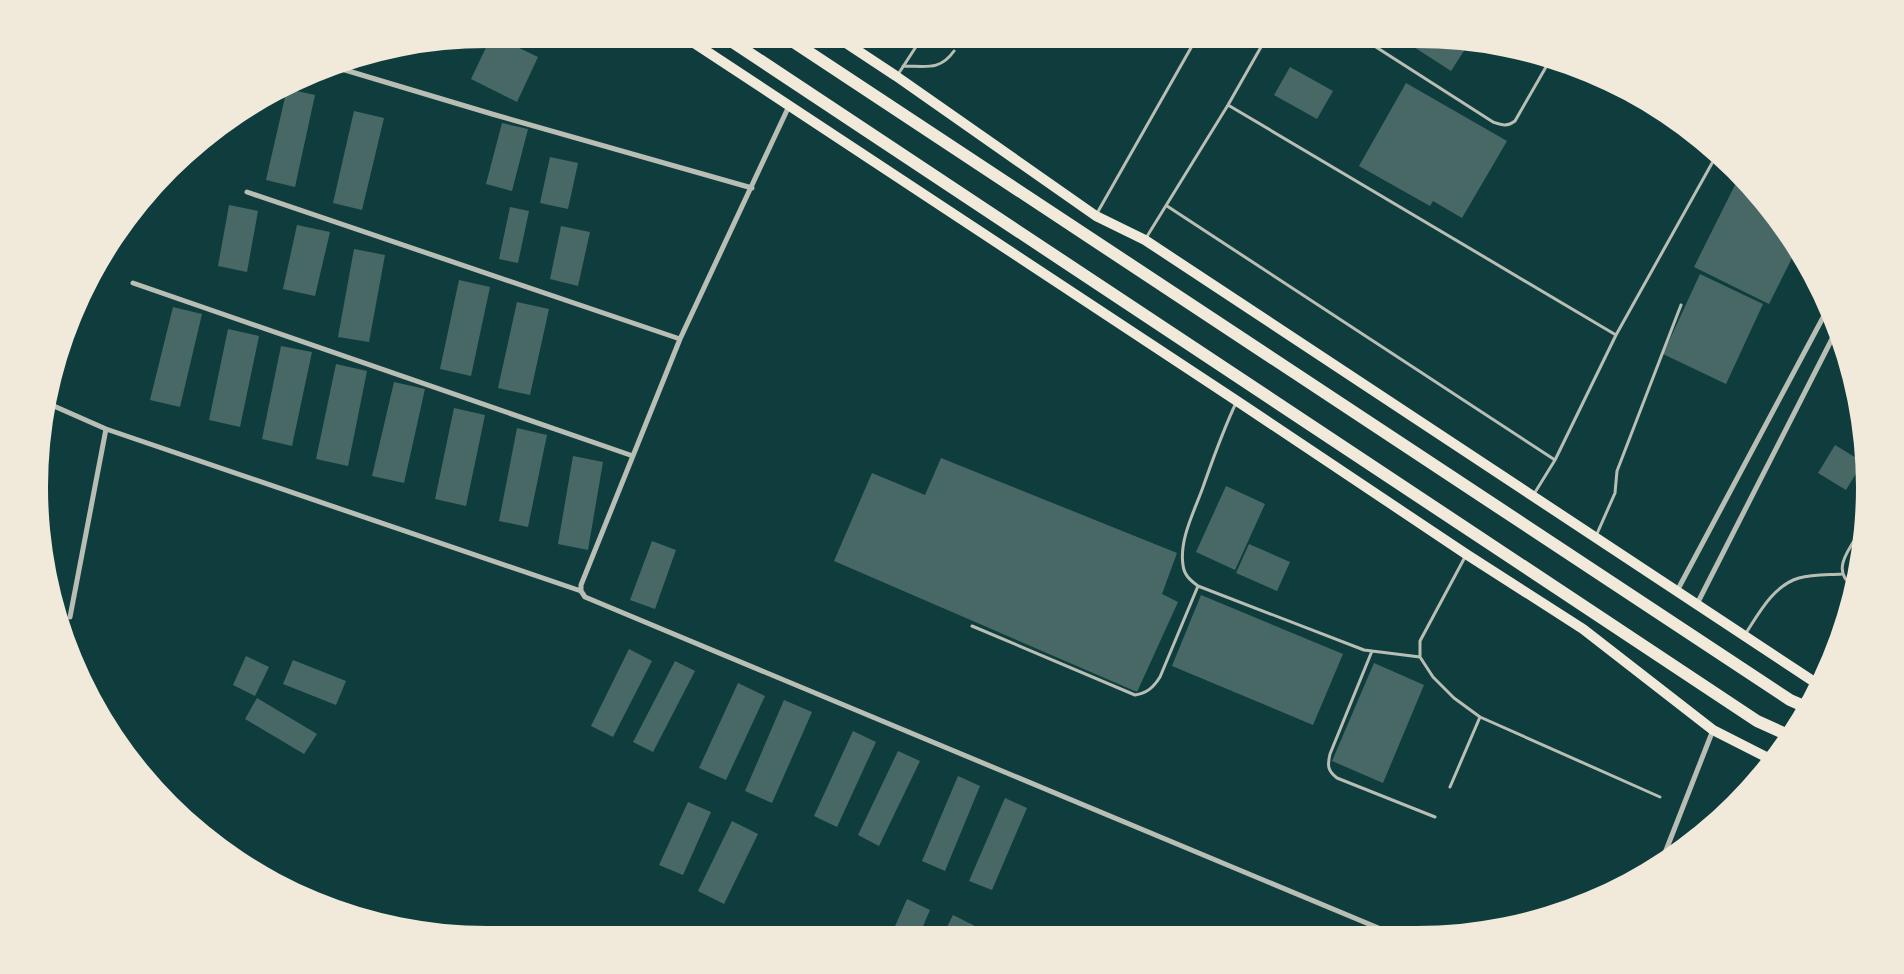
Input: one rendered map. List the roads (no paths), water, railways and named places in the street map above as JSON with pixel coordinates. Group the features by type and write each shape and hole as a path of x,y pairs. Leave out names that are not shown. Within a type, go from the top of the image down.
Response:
{"highway":[{"path":"742,48 1757,722 1781,733"},
{"path":"803,48 1790,700 1799,704"}],"main road":[{"path":"702,48 1466,554 1583,629 1713,730 1765,756"},
{"path":"854,48 1096,216 1145,240 1811,680"}],"street":[{"path":"349,70 492,114 752,188"},
{"path":"789,106 680,339 581,585 581,591 585,597 619,609 1374,926"},
{"path":"247,192 680,339"},
{"path":"133,283 633,456"},
{"path":"1678,591 1823,318"},
{"path":"1697,604 1831,340"},
{"path":"55,407 106,429 581,591"},
{"path":"70,617 106,429"},
{"path":"1667,848 1713,730"}],"lane":[{"path":"896,76 914,48"},
{"path":"1096,216 1191,48"},
{"path":"1145,240 1260,48"},
{"path":"1377,48 1493,122 1505,125 1510,125 1515,121 1546,67"},
{"path":"903,66 933,66 941,64 948,60 954,51"},
{"path":"1228,104 1616,335"},
{"path":"1533,496 1555,460 1616,335 1713,162"},
{"path":"1167,206 1555,460"},
{"path":"1596,537 1615,493 1617,471 1681,305"},
{"path":"1237,401 1226,423 1184,543 1182,554 1184,572 1189,580 1198,586 1364,650 1420,657"},
{"path":"1846,581 1842,574 1841,567 1853,542"},
{"path":"1466,554 1454,580 1420,640 1420,657 1425,667 1454,698 1480,717 1660,797"},
{"path":"1744,635 1774,594 1789,583 1809,576 1842,574"},
{"path":"972,626 1135,695 1146,693 1155,685 1160,677 1198,586"},
{"path":"1372,651 1330,754 1327,764 1330,772 1337,778 1435,818"},
{"path":"1450,787 1480,717"}]}
